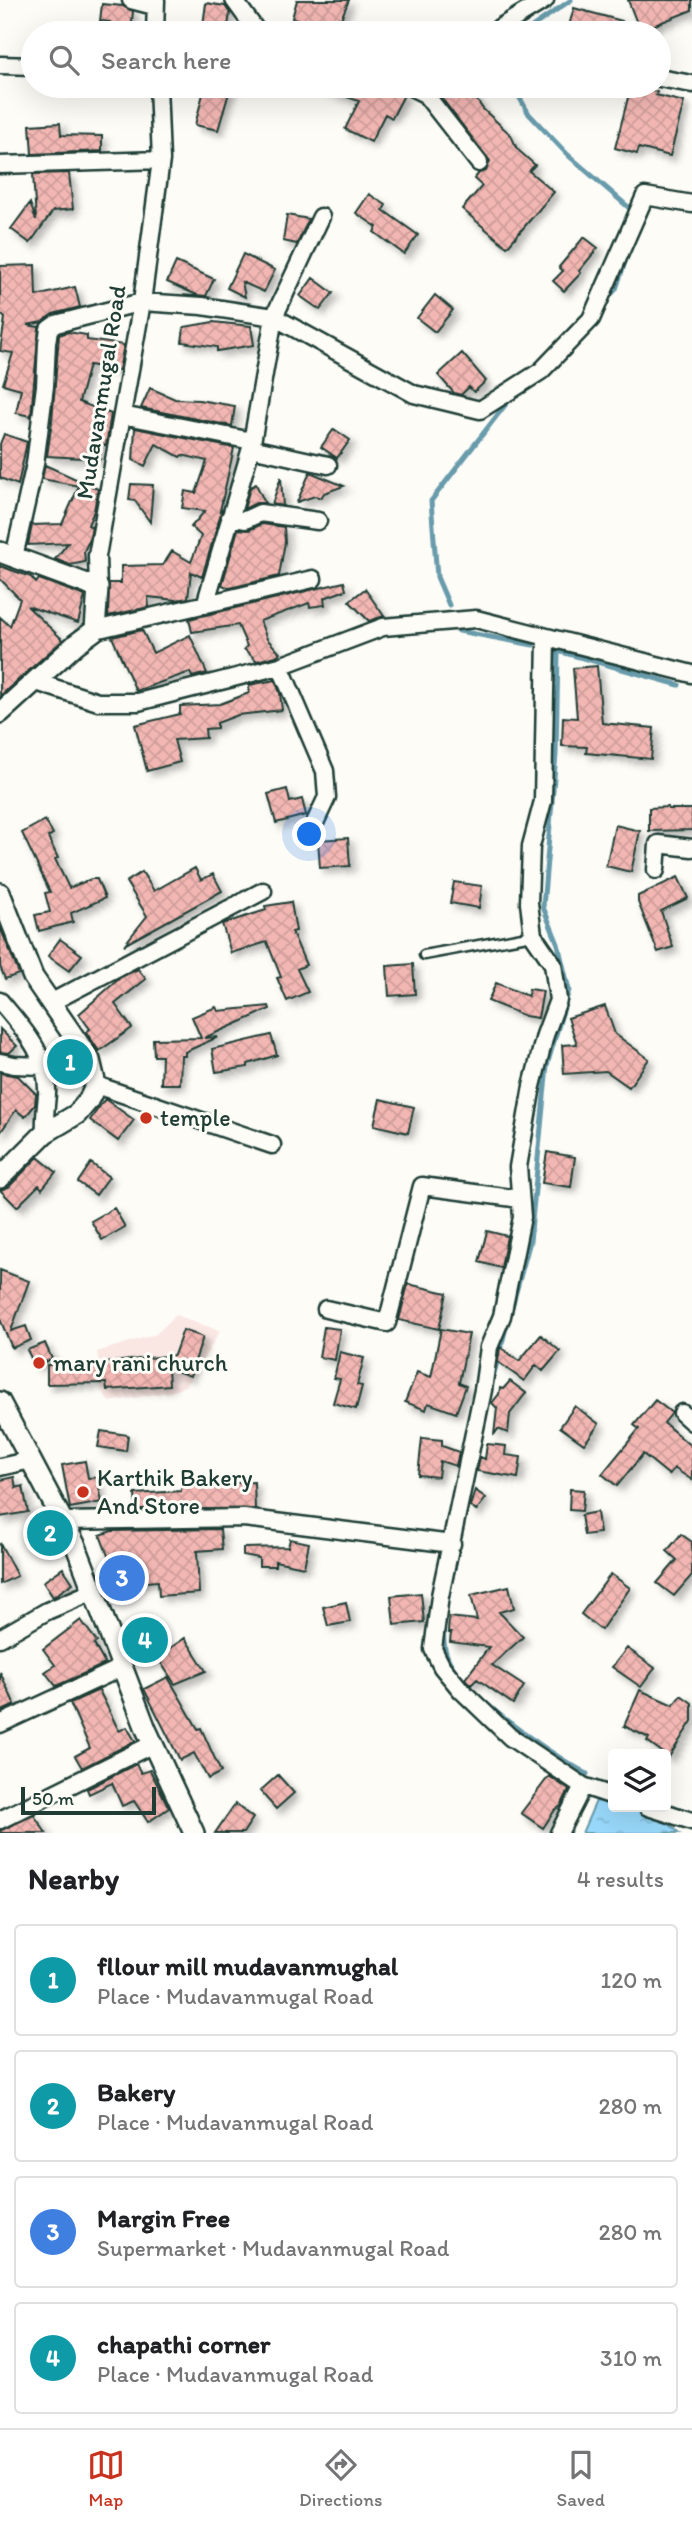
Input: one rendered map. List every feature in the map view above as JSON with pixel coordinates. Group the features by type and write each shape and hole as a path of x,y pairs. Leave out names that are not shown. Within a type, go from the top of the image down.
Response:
{"street":[{"path":"131,0 155,3 155,21"},
{"path":"234,0 249,21"},
{"path":"510,21 545,0"},
{"path":"0,65 21,66"},
{"path":"671,80 692,84"},
{"name":"Mudavanmugal Road","path":"98,588 97,556 142,302 161,160 158,98"},
{"path":"429,98 479,163"},
{"path":"0,165 161,160"},
{"path":"95,630 98,588 7,555 35,464 49,329 56,324 142,302 202,306 274,317 414,394 480,410 541,371 591,319 645,196 692,204"},
{"path":"205,605 251,444 274,317 321,217"},
{"path":"122,415 251,444 328,465"},
{"path":"230,517 245,520 260,513 318,521"},
{"path":"0,713 95,630 313,579"},
{"path":"36,682 98,702 138,702 280,666 383,627 476,619 692,674"},
{"path":"547,637 543,801 531,846 528,880 533,935 553,964 558,1000 545,1035 532,1086 518,1167 522,1217 502,1317 489,1347 483,1390 440,1596 433,1649 442,1667 461,1690 510,1737 583,1786 608,1794"},
{"path":"280,666 325,771 327,797 312,829"},
{"path":"656,870 657,844 692,848"},
{"path":"50,1003 263,891"},
{"path":"0,893 33,977 90,1060 96,1085 77,1114 45,1133 0,1178"},
{"path":"0,1001 38,1048 44,1066 47,1093 45,1133"},
{"path":"0,1062 44,1066"},
{"path":"96,1085 272,1145"},
{"path":"326,1309 387,1323 422,1185 520,1199"},
{"path":"0,1402 76,1546 153,1744 194,1833"},
{"path":"0,1467 31,1460"},
{"path":"63,1521 244,1518 452,1544"},
{"path":"0,1638 47,1611 94,1591"},
{"path":"0,1724 123,1667"},
{"path":"0,1820 153,1744"},
{"path":"559,1833 583,1786"},
{"path":"664,1812 692,1821"}],"lane":[{"path":"424,955 533,935"}],"shaded area":[{"path":"176,1315 220,1331 185,1386 174,1391 109,1402 101,1389 97,1352 156,1334"}],"water":[{"path":"596,1801 608,1802 608,1812 649,1813 665,1821 679,1833 582,1833"}],"building":[{"path":"297,0 349,0 340,21 303,21 292,18"},
{"path":"628,0 692,0 692,10 665,21 636,21"},
{"path":"206,3 225,6 230,13 229,21 204,21"},
{"path":"102,4 123,6 133,11 132,21 100,21"},
{"path":"574,8 622,21 570,21"},
{"path":"202,98 227,98 218,130 195,125"},
{"path":"350,98 402,98 392,118 385,114 371,142 345,129 359,101"},
{"path":"441,98 475,98 483,109 511,135 517,149 535,165 529,171 554,192 507,247 462,209 482,186 474,179 479,173 486,171 490,161"},
{"path":"628,98 668,98 684,102 670,156 639,148 637,154 615,148"},
{"path":"60,123 61,135 102,136 102,151 32,154 30,125"},
{"path":"69,173 73,209 53,211 30,243 11,229 30,203 36,220 33,174"},
{"path":"369,194 386,205 383,210 418,235 404,254 374,232 377,227 356,213"},
{"path":"287,215 309,219 297,244 283,241"},
{"path":"584,237 598,248 579,271 581,273 564,291 553,281 563,271 559,267"},
{"path":"243,254 275,270 264,292 242,282 245,297 227,288"},
{"path":"176,262 214,279 206,296 167,282"},
{"path":"35,265 36,296 75,287 80,307 27,325 39,327 31,416 16,413 21,389 3,384 13,353 0,351 5,318 0,313 0,266"},
{"path":"313,278 333,293 320,310 300,296"},
{"path":"435,295 453,310 435,332 417,318"},
{"path":"213,322 251,326 254,345 217,351 217,347 182,342 184,327"},
{"path":"68,332 87,335 87,340 124,345 119,370 89,365 79,402 111,414 106,446 100,444 100,459 47,456 59,335"},
{"path":"462,353 486,381 474,392 469,387 461,395 454,393 438,375"},
{"path":"150,388 175,399 235,406 232,426 141,408"},
{"path":"135,428 234,448 220,511 222,510 202,577 191,572 188,598 176,600 148,597 149,607 108,616 109,583 121,583 121,566 163,565 172,551 191,562 201,536 191,527 205,511 182,508 185,491 196,493 207,461 182,455 180,457 156,444 145,466 133,460"},
{"path":"334,429 350,440 337,458 321,447"},
{"path":"4,434 27,442 18,485 0,478 0,444"},
{"path":"45,465 98,489 88,525 92,527 84,551 85,562 70,565 55,559 68,543 28,545 32,525 62,524 79,486 42,479"},
{"path":"310,472 344,486 324,493 321,498 315,496 297,502"},
{"path":"281,477 283,506 272,504"},
{"path":"131,484 153,485 150,522 135,501 129,500"},
{"path":"256,484 265,503 256,503 244,509 250,488"},
{"path":"262,524 284,527 285,542 279,576 230,588 222,585 238,529 249,530"},
{"path":"0,566 31,577 36,583 39,579 85,596 78,623 27,606 63,640 0,696 0,617 10,626 20,599 0,579"},
{"path":"344,582 346,590 324,598 325,605 310,607 309,603 260,621 267,639 280,653 276,656 257,661 244,649 247,646 238,625 192,632 189,619"},
{"path":"365,589 384,616 369,621 349,601"},
{"path":"142,630 153,653 190,635 207,673 192,677 190,672 136,691 112,637"},
{"path":"597,666 602,723 654,728 651,759 586,753 587,747 562,746 563,717 577,718 573,668"},
{"path":"275,680 282,710 238,715 217,723 217,728 205,729 206,738 174,740 180,762 147,771 135,725 180,714 180,706 220,704 249,693 249,685"},
{"path":"287,789 290,802 302,799 306,815 276,823 268,794"},
{"path":"649,808 692,809 692,830 649,831"},
{"path":"45,820 53,834 48,837 58,858 55,859 69,888 97,879 105,898 71,913 73,922 39,931 35,915 50,912 45,893 50,892 22,833"},
{"path":"615,825 640,831 631,872 606,866"},
{"path":"348,838 350,866 320,868 318,840"},
{"path":"195,868 201,880 213,874 222,891 124,945 147,916 126,882 142,872 154,891"},
{"path":"678,877 688,898 661,911 673,947 658,952 638,896"},
{"path":"454,882 482,886 479,908 450,903"},
{"path":"291,902 296,931 292,932 306,965 297,969 308,992 287,1001 267,942 231,953 222,924 266,910 265,906"},
{"path":"0,927 19,974 5,979 0,967"},
{"path":"60,939 82,955 69,971 48,956"},
{"path":"413,964 415,994 389,996 387,966"},
{"path":"138,969 146,979 115,1004 132,1028 99,1051 86,1032 90,1029 79,1014 121,977"},
{"path":"496,983 528,996 529,989 543,991 538,1018 525,1016 488,1001"},
{"path":"269,1006 270,1009 204,1038 218,1037 181,1056 180,1084 161,1084 162,1056 154,1056 153,1039 201,1038 192,1017 216,1007 218,1011"},
{"path":"605,1006 615,1034 649,1059 629,1087 606,1071 564,1074 562,1045 577,1044 568,1018"},
{"path":"0,1029 17,1046 9,1053 0,1052"},
{"path":"271,1035 277,1055 248,1064 248,1067 216,1072 212,1049"},
{"path":"67,1049 79,1065 81,1073 70,1079 60,1067 57,1058"},
{"path":"0,1073 18,1076 36,1094 35,1105 25,1117 16,1110 0,1133"},
{"path":"105,1099 134,1120 118,1141 90,1120"},
{"path":"380,1099 414,1107 408,1133 374,1125"},
{"path":"547,1152 575,1157 571,1187 542,1183"},
{"path":"38,1157 56,1172 42,1189 39,1185 17,1207 0,1190 9,1187"},
{"path":"91,1163 109,1177 96,1195 78,1182"},
{"path":"114,1208 125,1227 102,1240 91,1221"},
{"path":"487,1231 507,1236 501,1268 479,1262"},
{"path":"0,1270 29,1281 11,1331 26,1326 31,1340 12,1348 0,1319"},
{"path":"408,1284 447,1293 439,1329 399,1320"},
{"path":"324,1327 340,1329 335,1360 319,1357"},
{"path":"441,1329 469,1334 459,1383 466,1386 456,1413 428,1403 426,1410 405,1402 417,1372 431,1377"},
{"path":"183,1330 203,1337 190,1376 168,1368 169,1385 107,1390 106,1383 47,1384 47,1365 105,1363 174,1355"},
{"path":"541,1335 560,1351 543,1371 536,1365 524,1381 498,1362 500,1347 519,1361"},
{"path":"45,1343 52,1359 35,1366 27,1350"},
{"path":"340,1352 364,1358 357,1385 362,1386 356,1409 333,1403 340,1379 334,1378"},
{"path":"510,1381 526,1393 510,1414 508,1433 498,1429 494,1435 497,1408 492,1403 500,1388 503,1389"},
{"path":"655,1400 672,1413 664,1423 692,1447 692,1480 674,1468 669,1475 643,1454 617,1486 602,1474 639,1429 634,1425"},
{"path":"575,1406 599,1424 584,1444 560,1427"},
{"path":"101,1431 128,1435 126,1451 98,1447"},
{"path":"422,1438 442,1440 442,1446 459,1452 456,1466 440,1461 438,1477 418,1475"},
{"path":"487,1444 506,1446 505,1455 521,1457 518,1478 477,1471 480,1457 485,1459"},
{"name":"Karthik Bakery And Store","path":"85,1461 88,1478 97,1477 102,1502 70,1508 62,1465"},
{"path":"14,1477 16,1488 23,1486 28,1512 0,1517 0,1480"},
{"path":"182,1481 213,1484 254,1482 255,1509 136,1509 135,1494 181,1491"},
{"path":"570,1489 584,1490 582,1511 569,1510"},
{"path":"475,1490 486,1498 476,1511 470,1506"},
{"path":"597,1512 600,1533 584,1535 581,1515"},
{"path":"49,1522 62,1548 45,1539 40,1525"},
{"path":"220,1529 222,1549 197,1551 199,1593 159,1596 158,1581 119,1584 100,1535 112,1531"},
{"path":"681,1534 692,1542 692,1575 674,1596 657,1583 677,1560 667,1551"},
{"path":"290,1539 309,1543 304,1567 275,1561 275,1566 259,1566 259,1558 243,1555 243,1548 288,1547"},
{"path":"0,1543 17,1576 0,1584"},
{"path":"63,1568 73,1583 53,1597 43,1582"},
{"path":"611,1574 630,1588 601,1630 581,1614"},
{"path":"509,1586 514,1608 499,1612 523,1637 492,1665 524,1686 513,1704 477,1679 471,1685 465,1679 489,1647 450,1642 451,1633 448,1633 449,1617 477,1620 471,1595"},
{"path":"421,1593 424,1622 394,1625 391,1596"},
{"path":"346,1602 350,1622 328,1626 323,1607"},
{"path":"81,1620 97,1642 94,1644 105,1664 56,1686 45,1672 55,1665 43,1649"},
{"path":"142,1629 152,1636 161,1649 142,1652 131,1635"},
{"path":"185,1638 206,1671 175,1684 157,1657"},
{"path":"627,1648 655,1668 641,1687 612,1667"},
{"path":"0,1672 15,1705 0,1712"},
{"path":"168,1677 198,1729 201,1728 221,1772 208,1779 194,1753 180,1760 144,1689"},
{"path":"99,1690 119,1731 127,1727 135,1741 82,1768 75,1756 90,1748 70,1703"},
{"path":"640,1690 673,1705 681,1695 692,1703 692,1721 671,1754 671,1749 658,1749 647,1741 649,1738 624,1726"},
{"path":"136,1764 141,1773 150,1770 169,1808 148,1822 134,1801 122,1806 112,1783 89,1794 87,1789"},
{"path":"278,1775 294,1793 276,1809 260,1791"},
{"path":"549,1776 569,1790 561,1806 555,1810 543,1828 521,1813"},
{"path":"235,1804 253,1818 243,1833 215,1833"},
{"path":"34,1815 46,1833 0,1833 1,1830"}],"waterway":[{"path":"540,21 571,0"},
{"path":"520,98 529,114 568,155 634,212"},
{"path":"606,300 616,289 627,256"},
{"path":"449,605 437,577 431,501 509,400"},
{"path":"459,631 533,645"},
{"path":"511,1310 530,1241 547,1065 569,990 558,944 543,907 556,754 558,651 679,685"},
{"path":"492,1381 508,1320"},
{"path":"459,1542 444,1627 446,1653 454,1669 468,1686 507,1721 587,1774"}],"place":[{"name":"fllour mill mudavanmughal","path":"70,1062"},
{"name":"temple","path":"146,1118"},
{"name":"mary rani church","path":"39,1363"},
{"name":"Karthik Bakery And Store","path":"83,1492"},
{"name":"Bakery","path":"50,1533"},
{"name":"Margin Free","path":"122,1578"},
{"name":"chapathi corner","path":"145,1640"}]}
